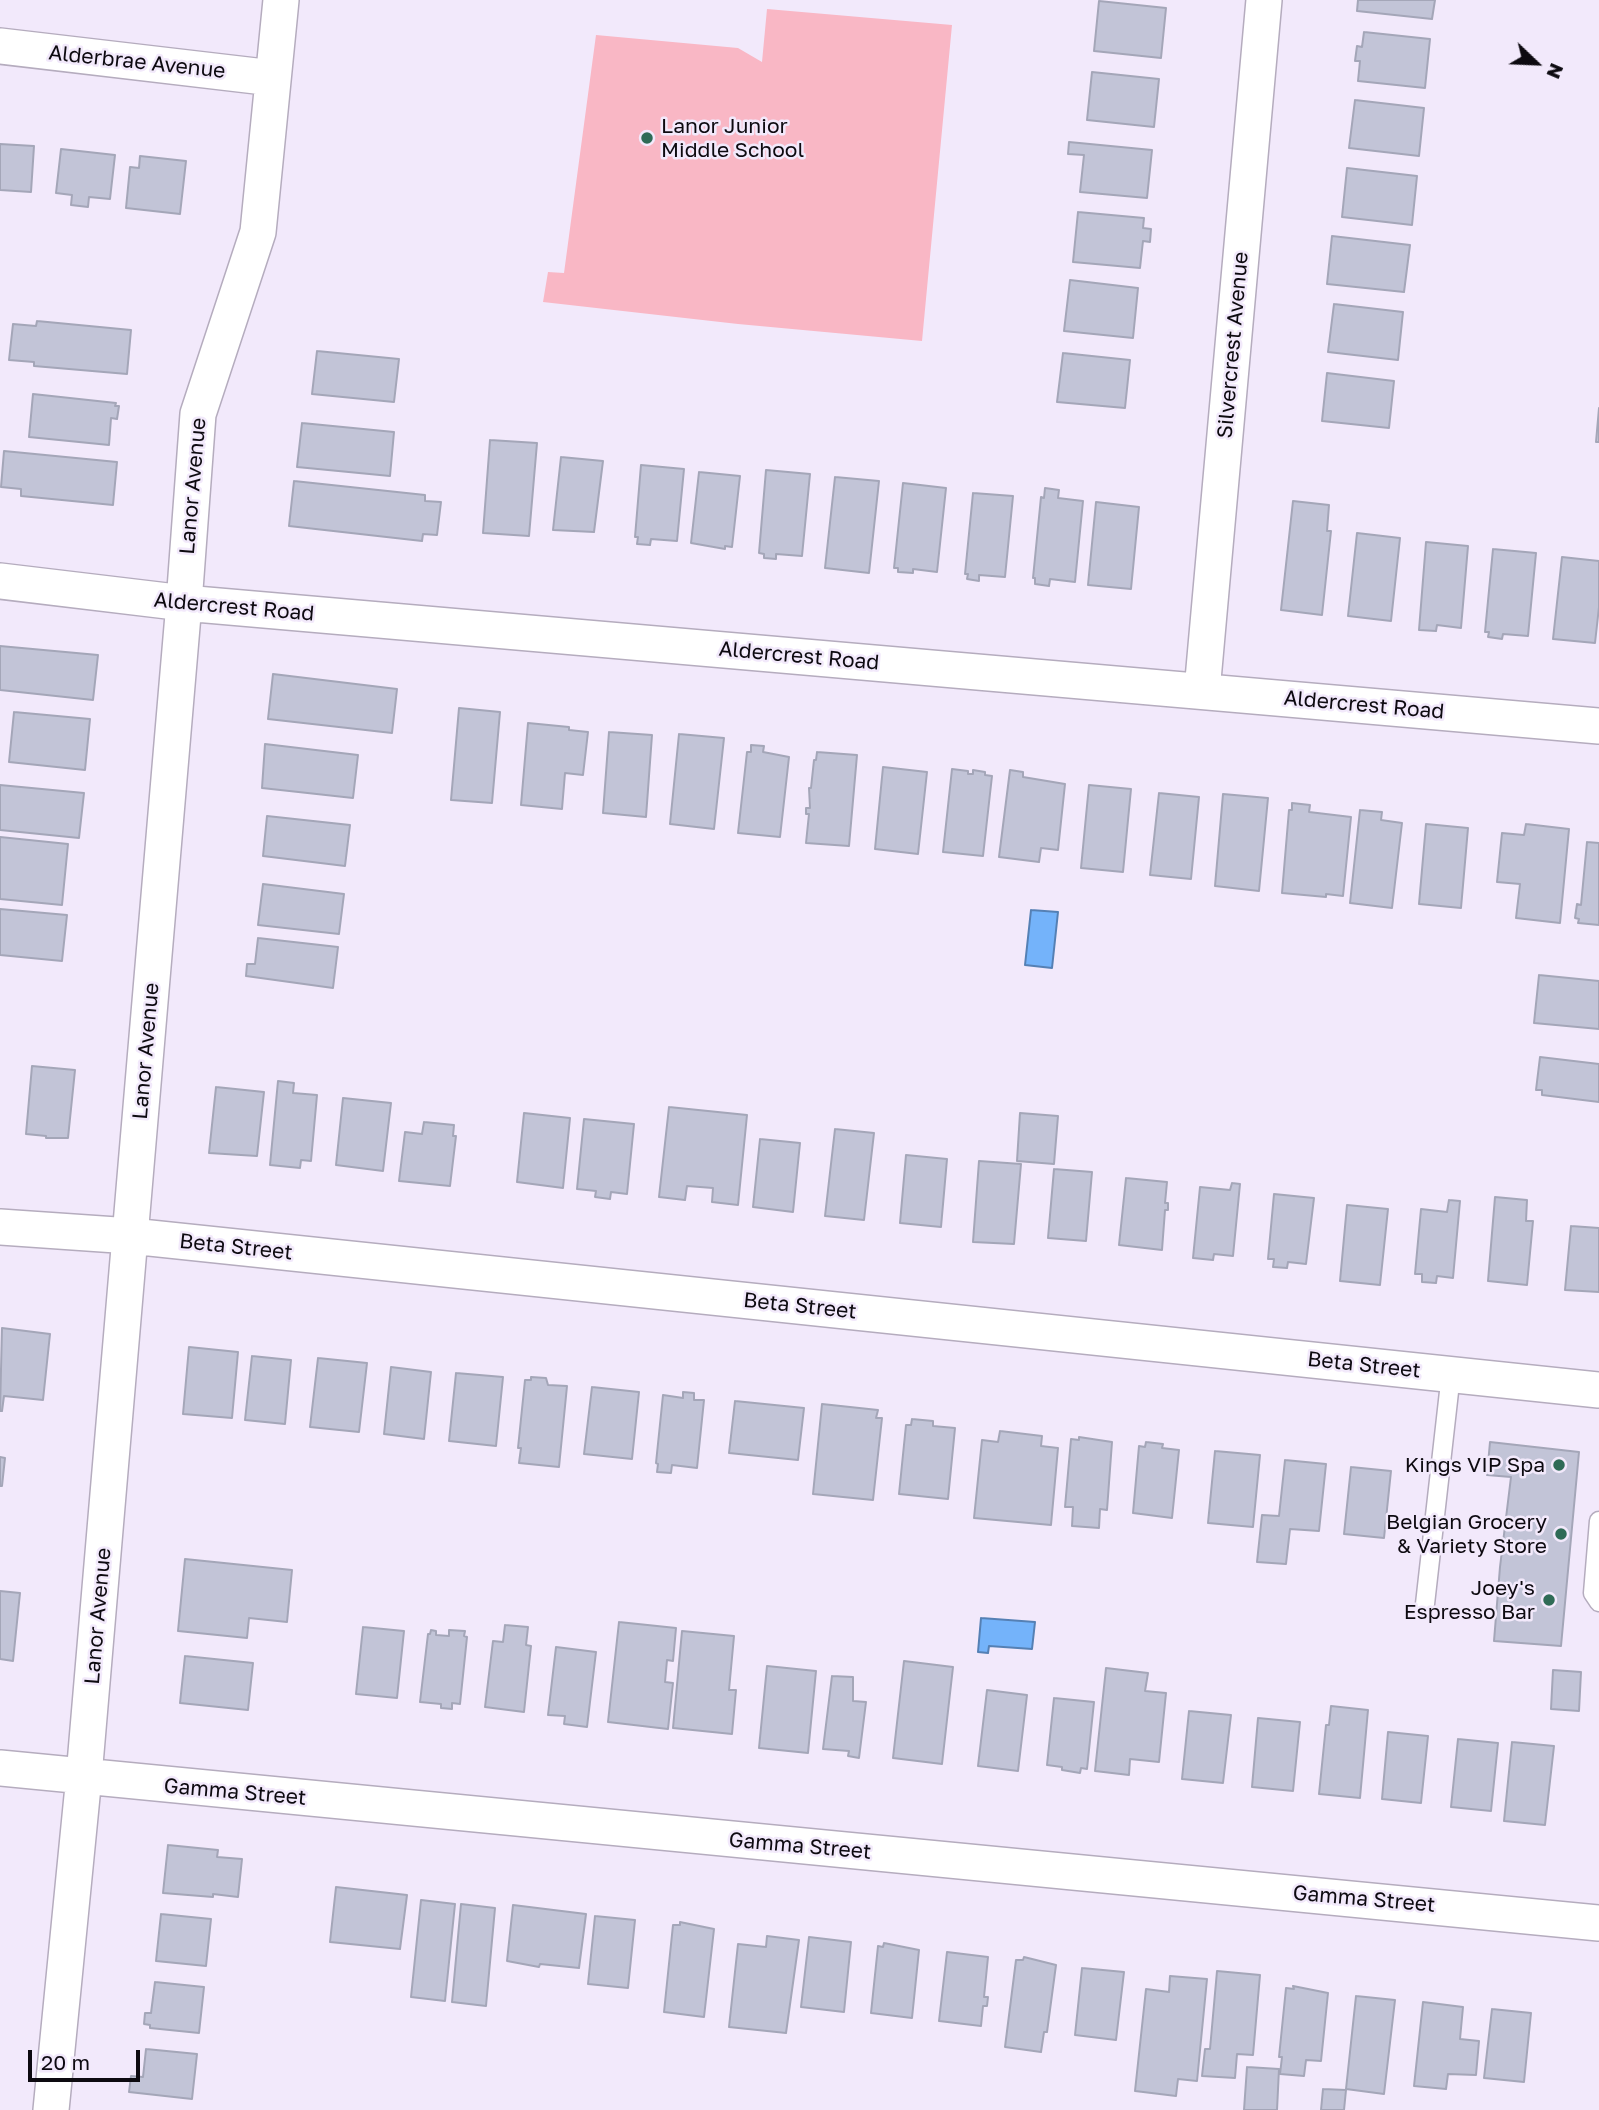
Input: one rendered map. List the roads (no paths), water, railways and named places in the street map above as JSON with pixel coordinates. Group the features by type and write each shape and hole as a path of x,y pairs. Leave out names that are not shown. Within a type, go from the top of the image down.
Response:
{"street":[{"name":"Lanor Avenue","path":"51,2110 84,1776 131,1236 198,414 258,232 281,0"},
{"name":"Silvercrest Avenue","path":"1202,691 1264,0"},
{"name":"Alderbrae Avenue","path":"0,46 273,78"},
{"name":"Aldercrest Road","path":"0,581 184,603 1599,726"},
{"name":"Beta Street","path":"0,1227 131,1236 1599,1390"},
{"name":"Gamma Street","path":"0,1768 1599,1923"}],"lane":[{"path":"1425,1604 1451,1374"},
{"path":"1599,1521 1593,1593 1599,1602"}],"water":[{"path":"1031,910 1058,912 1052,968 1025,965"},
{"path":"981,1618 1035,1622 1032,1649 989,1646 988,1653 978,1652"}],"place":[{"name":"Lanor Junior Middle School","path":"647,138"},
{"name":"Kings VIP Spa","path":"1559,1465"},
{"name":"Belgian Grocery & Variety Store","path":"1561,1534"},
{"name":"Joey's Espresso Bar","path":"1549,1600"}]}
